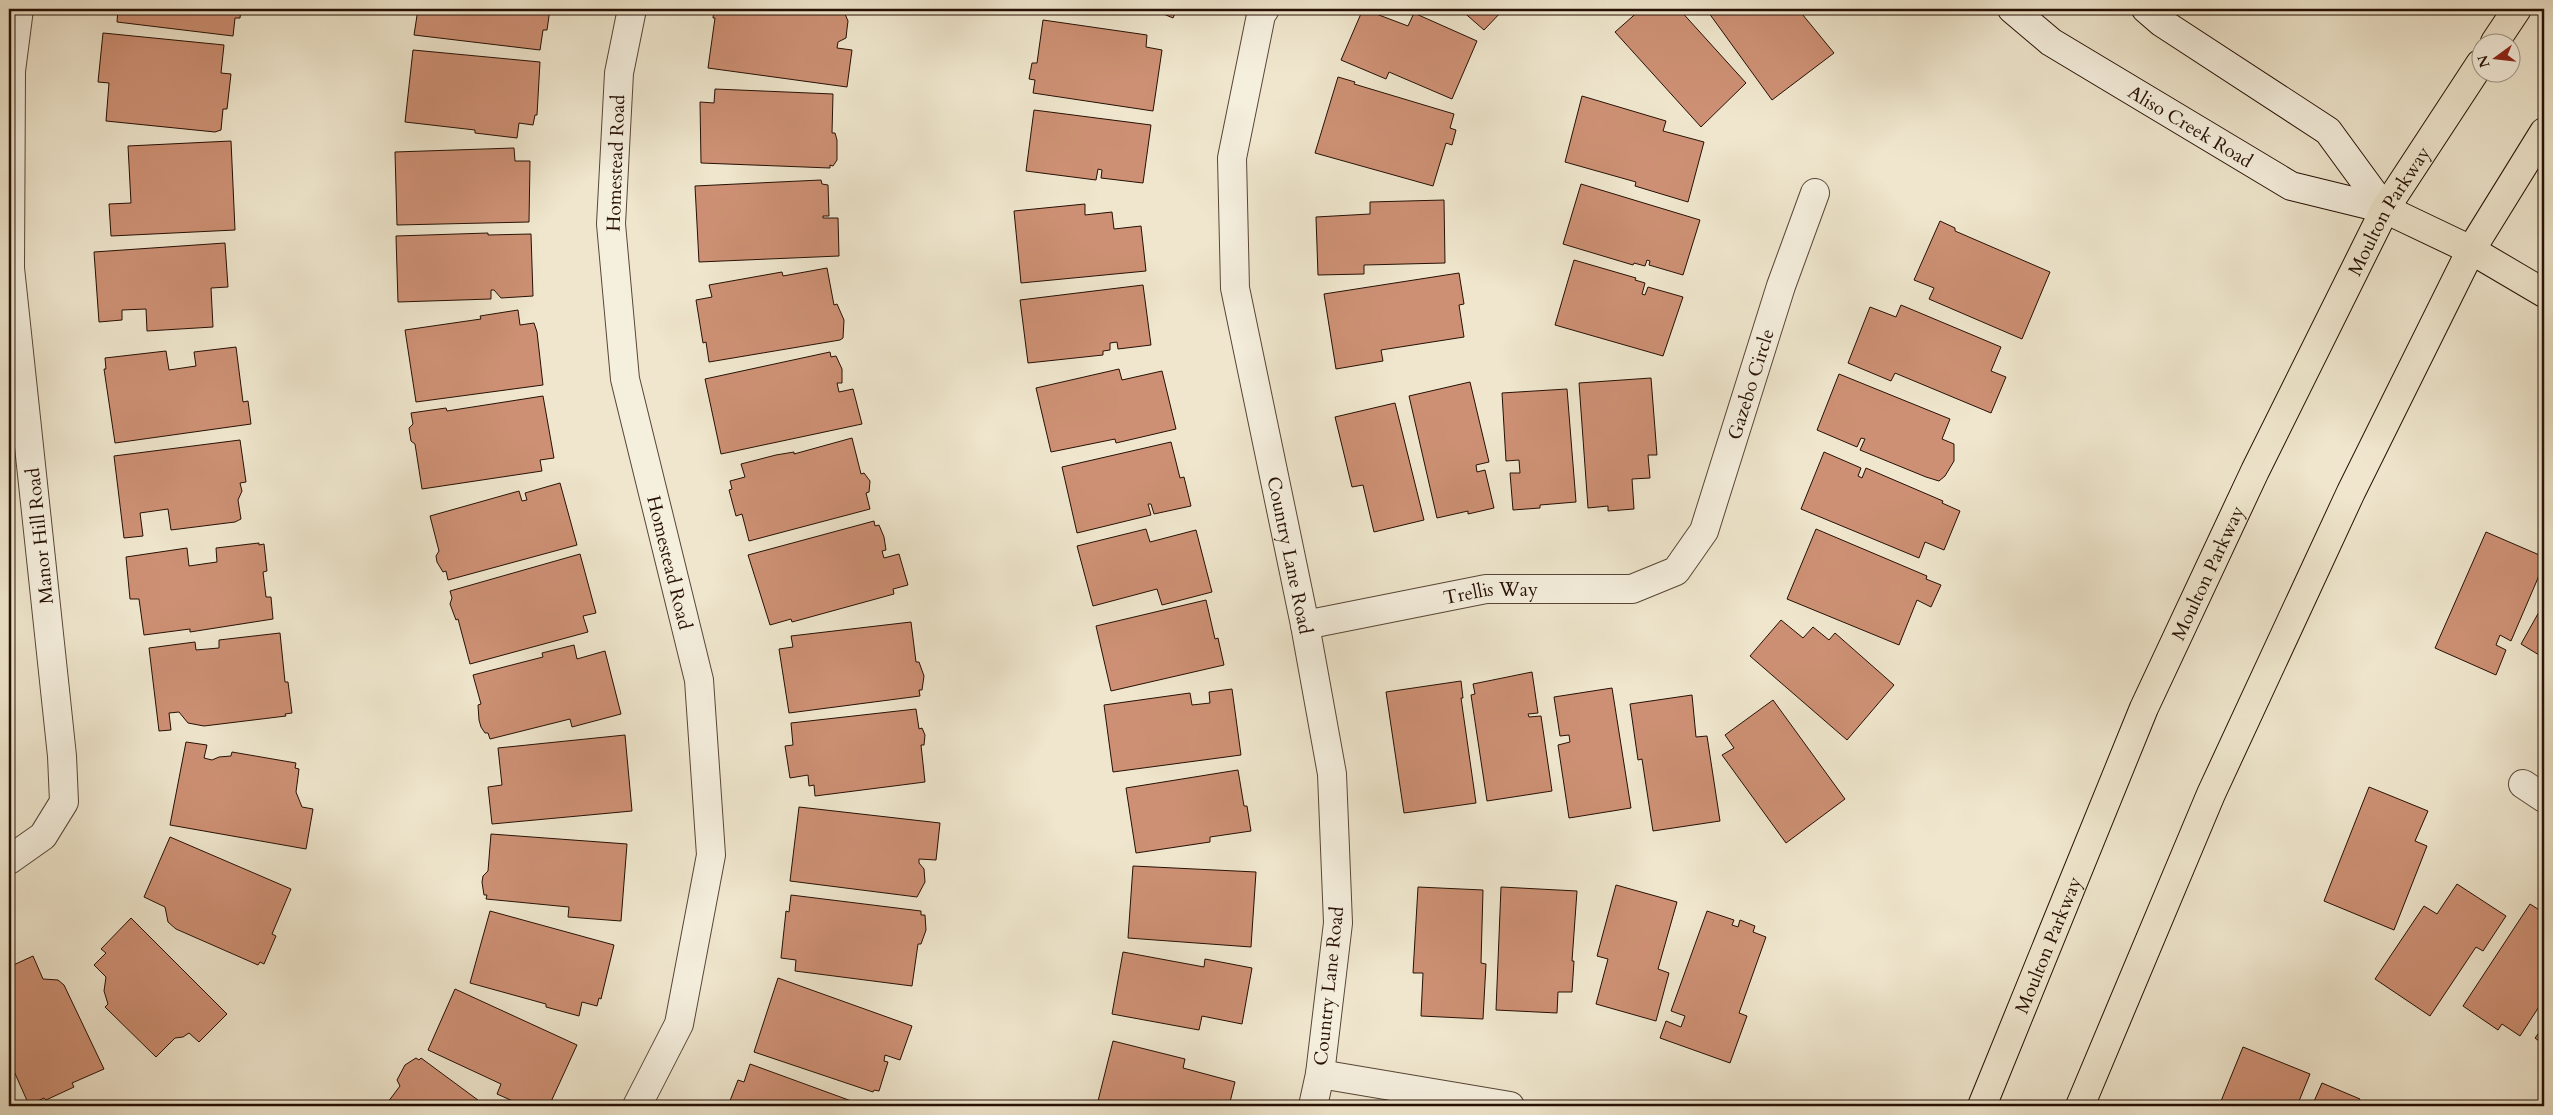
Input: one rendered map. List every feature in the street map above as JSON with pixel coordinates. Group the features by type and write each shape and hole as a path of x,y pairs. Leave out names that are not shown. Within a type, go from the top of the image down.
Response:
{"main road":[{"path":"2502,32 2517,9"},
{"name":"Moulton Parkway","path":"1982,1106 2144,708 2255,471 2385,210 2470,79"},
{"path":"2080,1106 2212,794 2280,642 2351,492 2471,250 2544,132"},
{"name":"Aliso Creek Road","path":"2385,210 2471,250 2544,293"}],"street":[{"name":"Manor Hill Road","path":"9,860 42,836 64,802 62,756 10,268 11,71 19,9"},
{"name":"Homestead Road","path":"632,9 619,73 611,224 625,379 699,680 711,855 680,1024 637,1106"},
{"name":"Country Lane Road","path":"1265,9 1261,15 1232,158 1235,288 1305,624 1332,774 1338,923 1320,1074 1313,1106"},
{"name":"Aliso Creek Road","path":"2012,9 2051,42 2291,186 2385,210"},
{"name":"Aliso Creek Road","path":"2146,9 2161,22 2328,131 2385,210"},
{"name":"Gazebo Circle","path":"1676,571 1704,531 1781,286 1815,193"},
{"name":"Trellis Way","path":"1305,624 1486,589 1632,589 1676,571"},
{"path":"1320,1074 1510,1106"}],"building":[{"path":"118,9 241,9 240,18 235,18 233,36 117,22"},
{"path":"418,9 550,9 547,30 543,30 540,50 414,35"},
{"path":"714,9 843,9 842,13 845,14 848,21 846,38 838,42 837,48 852,50 847,87 708,68 715,18 713,18"},
{"path":"1152,9 1177,9 1173,18"},
{"path":"1363,9 1408,26 1414,13 1477,41 1452,99 1389,72 1386,79 1341,60"},
{"path":"1460,9 1504,9 1484,30"},
{"path":"1641,9 1679,9 1746,83 1701,127 1615,32"},
{"path":"1706,9 1798,9 1834,53 1772,100"},
{"path":"1043,20 1147,35 1146,47 1162,50 1153,111 1033,93 1035,80 1029,79 1032,63 1037,63"},
{"path":"103,33 224,45 221,73 231,74 227,109 223,109 221,130 215,132 106,121 109,83 98,82"},
{"path":"413,50 540,62 537,115 535,115 533,125 519,123 517,138 475,133 475,130 405,122"},
{"path":"1338,77 1355,82 1354,84 1454,114 1450,128 1456,130 1452,145 1446,143 1433,186 1315,153"},
{"path":"715,89 833,94 832,133 835,133 837,140 837,160 833,166 830,165 830,168 701,163 700,102 714,103"},
{"path":"1582,96 1666,121 1663,131 1704,142 1688,202 1635,186 1636,182 1565,162"},
{"path":"1034,110 1151,125 1143,183 1101,178 1102,170 1098,169 1096,180 1026,171"},
{"path":"231,141 235,230 111,236 109,204 131,203 128,146"},
{"path":"514,148 515,161 530,161 529,222 397,225 395,152"},
{"path":"821,180 822,184 828,185 829,216 823,216 823,218 838,218 839,256 699,262 695,186"},
{"path":"1581,184 1700,220 1683,275 1649,265 1650,261 1647,260 1645,266 1634,263 1633,265 1563,244"},
{"path":"1444,200 1445,263 1364,265 1364,274 1318,275 1316,217 1370,214 1370,202"},
{"path":"1085,204 1085,215 1112,212 1114,229 1141,226 1146,271 1021,283 1014,211"},
{"path":"1940,221 1955,228 1955,231 2050,272 2022,339 1929,299 1934,288 1914,280"},
{"path":"488,233 488,235 531,234 533,296 501,298 494,290 491,290 491,299 398,302 396,236"},
{"path":"225,243 228,287 211,288 213,327 147,331 146,309 122,310 122,320 99,322 94,252"},
{"path":"1574,260 1636,278 1635,280 1645,283 1642,294 1645,295 1648,287 1683,297 1663,356 1555,325"},
{"path":"827,268 834,305 837,304 844,320 843,338 709,362 706,342 703,343 696,300 712,297 709,285 782,272 783,276"},
{"path":"1459,273 1464,304 1459,305 1464,337 1381,350 1383,361 1336,369 1324,294"},
{"path":"1143,285 1151,345 1118,349 1117,342 1110,343 1110,350 1103,351 1103,355 1028,363 1020,300"},
{"path":"1901,305 2001,347 1991,371 2006,377 1991,413 1895,373 1891,381 1848,363 1870,307 1896,317"},
{"path":"518,310 520,325 534,323 537,332 543,385 416,402 405,330 481,319 480,316"},
{"path":"236,347 243,402 248,401 251,424 115,443 104,369 106,369 105,358 166,351 169,370 196,366 194,352"},
{"path":"830,352 831,357 836,356 842,369 842,383 837,383 839,392 853,389 862,424 721,454 705,379"},
{"path":"1119,369 1122,380 1162,371 1176,429 1116,443 1115,439 1051,452 1036,388"},
{"path":"1839,374 1950,419 1942,439 1954,444 1954,461 1945,476 1939,481 1860,450 1865,439 1861,438 1857,447 1817,430"},
{"path":"1651,378 1657,455 1648,455 1650,478 1632,479 1634,509 1608,511 1608,506 1588,508 1579,383"},
{"path":"1470,382 1489,462 1476,465 1477,472 1485,470 1494,508 1468,514 1468,511 1437,518 1409,396"},
{"path":"1567,389 1576,502 1540,505 1540,508 1513,510 1510,473 1520,473 1519,460 1506,461 1502,393"},
{"path":"543,396 554,458 540,460 542,471 422,489 415,444 411,441 409,428 413,424 411,413 446,408 447,411"},
{"path":"1395,403 1424,520 1374,532 1363,485 1352,487 1335,417"},
{"path":"852,438 861,474 864,473 870,481 869,492 866,493 870,509 749,541 742,514 736,516 729,490 732,489 730,481 745,477 741,464 776,455 794,452 794,454"},
{"path":"240,440 246,482 240,483 242,491 238,500 241,519 235,522 171,530 168,509 140,513 143,536 124,538 114,456"},
{"path":"1171,442 1180,478 1184,477 1191,506 1154,514 1151,504 1148,504 1151,515 1077,533 1062,467"},
{"path":"1824,452 1861,468 1858,476 1862,478 1866,468 1943,501 1942,503 1960,511 1944,550 1925,542 1919,558 1801,509"},
{"path":"560,483 577,545 448,580 446,571 443,572 437,562 436,556 439,551 430,516 519,491 522,501 527,500 525,493"},
{"path":"874,521 875,526 879,525 884,537 886,550 882,551 884,558 899,554 908,585 893,589 894,594 792,622 791,619 770,625 748,555"},
{"path":"1146,529 1150,542 1196,530 1212,592 1162,605 1157,589 1093,606 1077,546"},
{"path":"1816,529 1927,576 1926,579 1941,585 1931,607 1917,600 1899,645 1787,599"},
{"path":"2486,532 2544,557 2544,564 2511,641 2500,635 2496,645 2506,650 2496,675 2435,648"},
{"path":"259,543 259,545 264,544 267,571 263,572 266,597 271,597 273,619 190,632 190,629 144,635 139,599 130,599 126,557 187,548 189,566 217,562 216,548"},
{"path":"580,554 596,613 583,616 588,632 470,664 458,619 456,620 450,604 452,598 450,591"},
{"path":"1206,600 1215,639 1218,638 1224,665 1111,691 1096,626"},
{"path":"2544,603 2544,658 2521,644"},
{"path":"1781,620 1803,638 1813,627 1829,640 1835,633 1894,685 1847,740 1750,656"},
{"path":"911,622 916,662 919,662 924,676 922,690 919,690 920,696 789,713 779,649 793,647 791,636"},
{"path":"280,633 285,682 288,682 292,713 285,714 286,716 204,726 188,723 179,712 169,713 171,730 159,731 149,648 195,642 196,650 219,648 219,640"},
{"path":"574,645 577,659 605,651 621,714 572,727 570,719 490,739 488,733 485,733 481,727 479,720 478,705 481,704 473,675 543,657 542,653"},
{"path":"1532,672 1538,713 1528,714 1529,717 1541,716 1552,791 1487,801 1471,695 1475,694 1473,684"},
{"path":"1461,681 1463,698 1461,698 1476,803 1404,813 1386,692"},
{"path":"1612,688 1631,808 1569,818 1558,745 1570,742 1569,735 1560,736 1554,697"},
{"path":"1232,689 1241,755 1113,772 1104,705 1190,693 1192,705 1210,703 1209,692"},
{"path":"1692,695 1696,737 1707,736 1720,821 1653,831 1642,759 1638,760 1630,704"},
{"path":"1773,700 1845,799 1786,843 1722,755 1734,748 1725,735"},
{"path":"916,709 919,729 922,728 925,735 924,745 921,745 925,782 815,796 814,785 809,786 808,775 790,778 785,746 793,745 791,723"},
{"path":"625,735 632,811 492,824 488,787 502,785 498,748"},
{"path":"186,742 207,745 204,758 212,760 231,756 232,752 296,763 295,768 299,769 296,792 302,807 313,809 306,849 170,825"},
{"path":"1238,770 1244,806 1247,806 1251,831 1210,837 1210,842 1136,853 1126,788"},
{"path":"2369,787 2428,811 2415,841 2427,846 2394,930 2324,901"},
{"path":"799,807 940,823 936,860 919,859 919,863 924,869 925,882 917,897 790,881"},
{"path":"491,834 627,844 621,921 568,917 569,907 486,899 487,895 484,895 482,882 483,876 488,871"},
{"path":"170,837 291,889 272,934 276,936 264,964 260,962 258,965 176,929 168,922 165,907 144,897"},
{"path":"1133,866 1256,872 1251,947 1128,938"},
{"path":"2457,884 2506,916 2483,951 2476,947 2430,1016 2375,979 2424,906 2437,914"},
{"path":"1616,885 1677,902 1658,969 1669,973 1656,1021 1596,1004 1608,959 1597,956"},
{"path":"1418,887 1483,890 1481,963 1486,964 1483,1019 1421,1016 1423,973 1413,973"},
{"path":"1501,887 1577,891 1572,961 1574,961 1572,992 1558,992 1557,1013 1496,1010"},
{"path":"791,895 921,911 921,915 925,915 926,930 921,944 918,944 912,986 795,971 796,960 781,958 786,911 789,912"},
{"path":"2530,904 2544,913 2544,999 2520,1036 2502,1024 2498,1030 2463,1006"},
{"path":"490,911 614,945 601,999 599,998 597,1006 582,1002 579,1016 546,1007 546,1004 470,983"},
{"path":"1707,911 1734,920 1732,925 1738,927 1740,920 1755,926 1753,932 1766,937 1739,1013 1747,1016 1730,1063 1660,1038 1666,1021 1681,1027 1685,1016 1671,1011"},
{"path":"131,918 227,1014 199,1042 189,1033 183,1037 175,1038 156,1057 105,1007 108,1004 104,991 106,977 94,965 106,953 101,949"},
{"path":"1123,952 1204,967 1205,959 1252,968 1242,1024 1202,1016 1199,1030 1112,1014"},
{"path":"33,956 43,979 58,980 64,985 104,1069 72,1083 74,1087 46,1100 44,1098 29,1105 9,1060 9,1048 11,1047 9,1042 9,967"},
{"path":"778,978 912,1026 900,1060 885,1055 884,1061 888,1062 879,1091 874,1090 873,1092 754,1052"},
{"path":"455,989 577,1045 549,1106 524,1106 497,1094 501,1084 428,1050"},
{"path":"2544,1026 2544,1045 2535,1038"},
{"path":"1113,1041 1185,1059 1183,1068 1235,1082 1229,1106 1097,1105"},
{"path":"2243,1047 2310,1074 2297,1106 2219,1106"},
{"path":"416,1058 419,1060 421,1058 486,1106 385,1106 400,1086 397,1080 405,1065"},
{"path":"750,1064 865,1106 728,1106 738,1080 744,1082"},
{"path":"2322,1083 2360,1099 2357,1106 2312,1106"}]}
